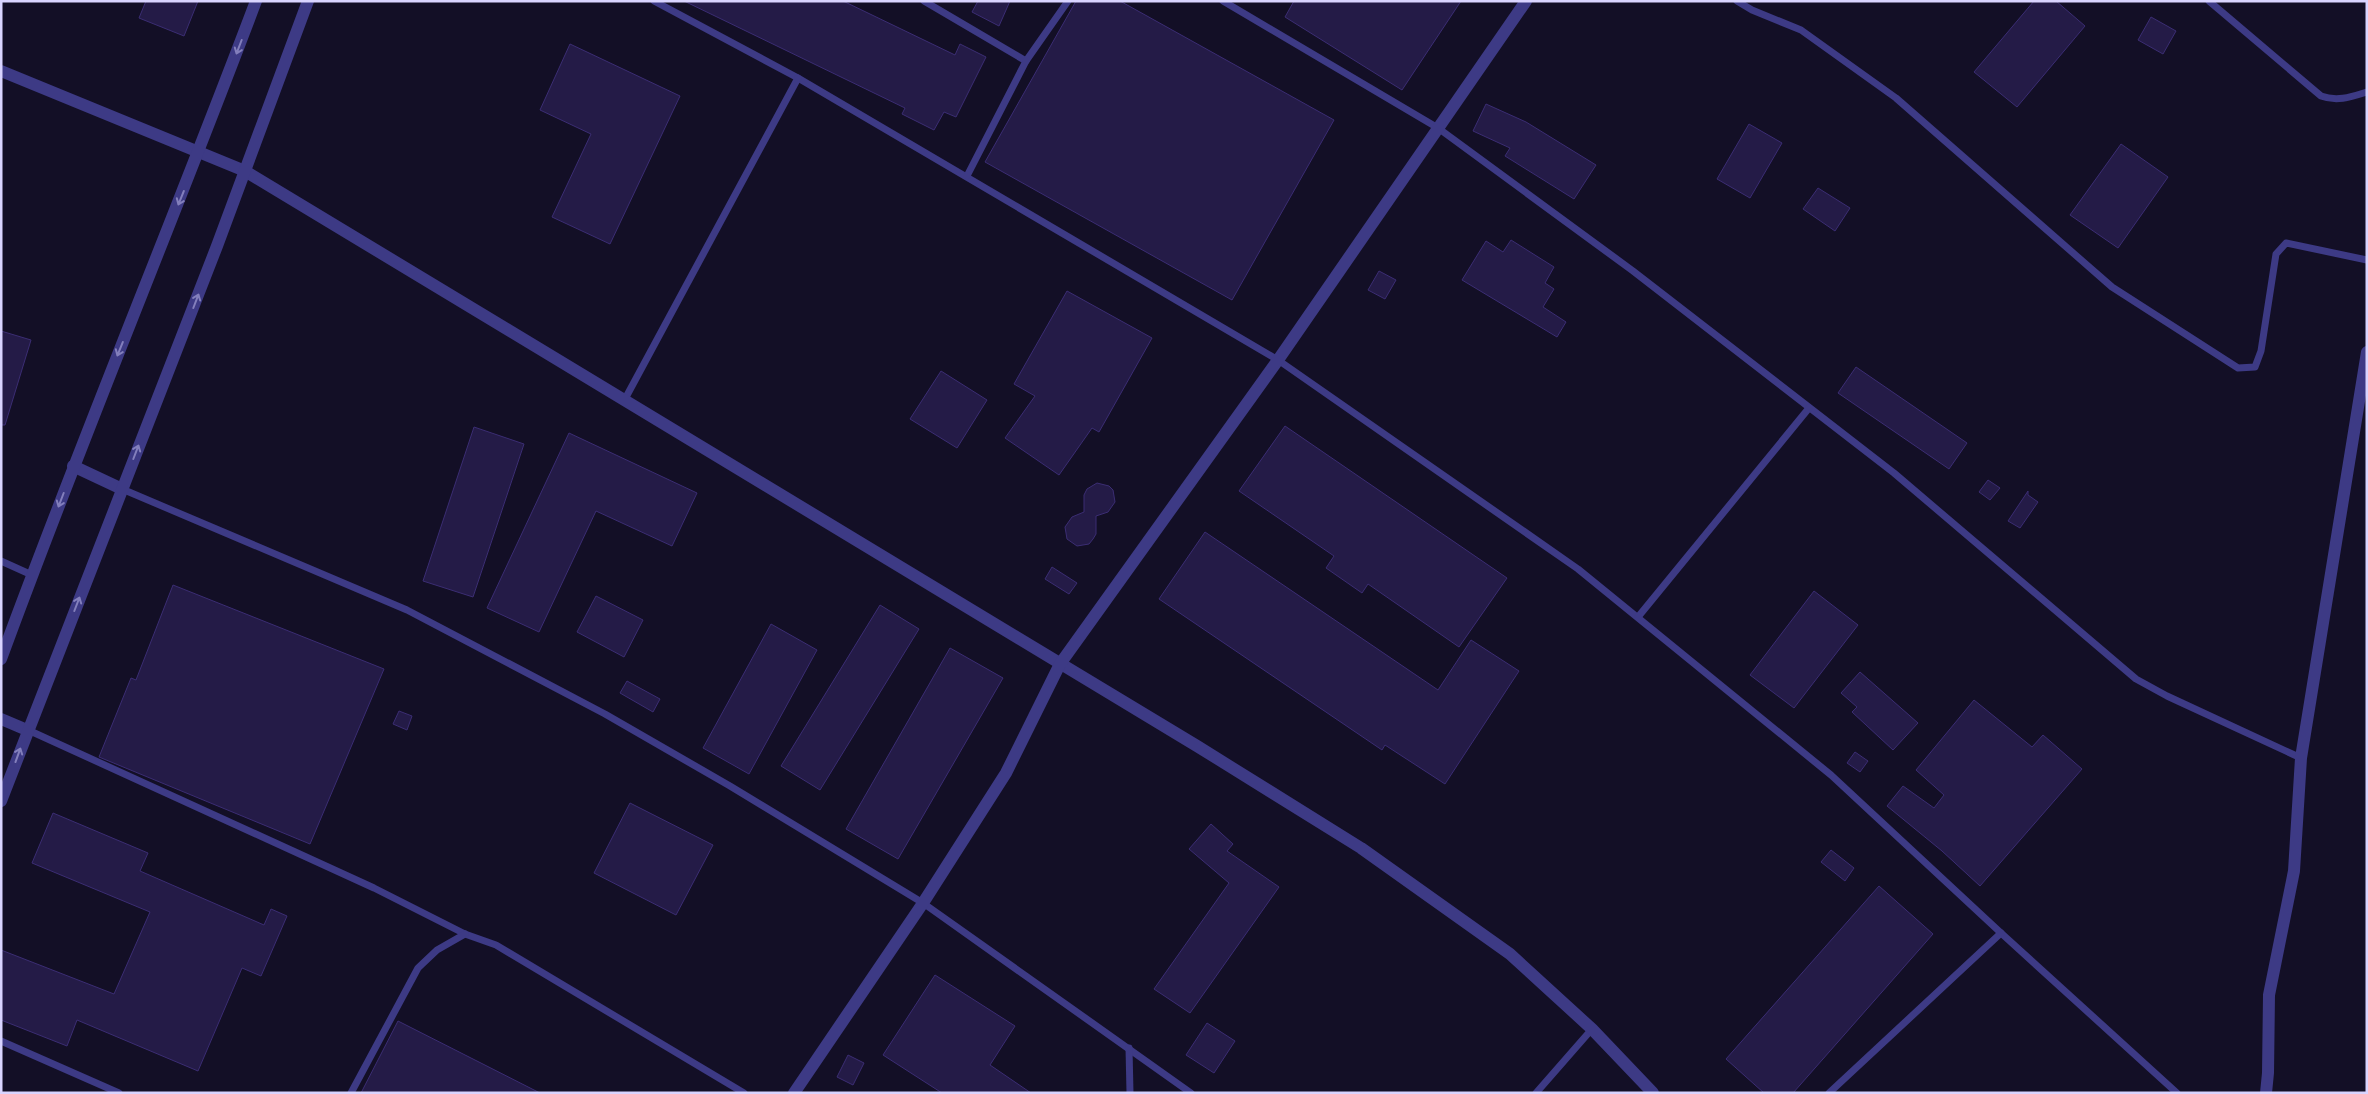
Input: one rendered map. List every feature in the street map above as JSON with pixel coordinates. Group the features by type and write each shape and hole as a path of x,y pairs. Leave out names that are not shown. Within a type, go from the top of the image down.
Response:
{"street":[{"path":"1,659 74,466 199,151 256,1"},
{"path":"1,801 245,171 308,1"},
{"path":"794,1093 922,903 1006,773 1060,664 1278,360 1526,1"},
{"path":"1,72 245,171 625,399 1361,848 1510,954 1592,1029 1652,1093"},
{"path":"2266,1093 2269,994 2294,871 2301,758 2367,352"},
{"path":"74,466 122,489"},
{"path":"1,719 27,730"}],"lane":[{"path":"654,1 798,78 1278,360 1578,569 1831,775 2000,933 2177,1093"},
{"path":"924,1 1026,62"},
{"path":"967,176 1026,62 1068,1"},
{"path":"1223,1 1438,128 1633,271 1894,473 2136,679 2167,696 2301,758"},
{"path":"1737,1 1752,10 1801,30 1896,98 2112,287 2238,368 2255,367 2261,351 2276,254 2286,243 2367,260"},
{"path":"2209,1 2321,96 2331,100 2367,92"},
{"path":"625,399 798,78"},
{"path":"1638,618 1809,408"},
{"path":"122,489 407,610 622,724 730,786 922,903 1191,1093"},
{"path":"1,561 32,575"},
{"path":"27,730 374,888 465,934 496,945 744,1093"},
{"path":"1829,1093 2000,933"},
{"path":"352,1093 418,968 437,950 465,934"},
{"path":"1536,1093 1592,1029"},
{"path":"1,1041 119,1093"},
{"path":"1129,1048 1130,1093"}],"building":[{"path":"146,1 198,1 184,36 139,18"},
{"path":"684,1 843,1 955,55 960,44 986,57 956,117 944,112 934,130 902,114 905,108"},
{"path":"978,1 1010,1 999,26 972,12"},
{"path":"1076,1 1120,1 1334,120 1232,300 985,162"},
{"path":"1294,1 1461,1 1402,90 1285,17"},
{"path":"2034,1 2056,1 2085,26 2017,107 1974,72"},
{"path":"2151,17 2176,31 2163,54 2138,40"},
{"path":"570,44 680,96 610,244 552,217 591,134 540,110"},
{"path":"1486,104 1526,122 1596,165 1574,199 1505,156 1510,148 1473,131"},
{"path":"1749,124 1782,143 1750,198 1717,179"},
{"path":"2121,144 2168,177 2118,248 2070,215"},
{"path":"1818,188 1850,208 1835,231 1803,209"},
{"path":"1511,240 1554,267 1545,283 1554,289 1543,307 1566,322 1557,337 1462,280 1486,241 1503,252"},
{"path":"1379,271 1396,280 1385,299 1368,290"},
{"path":"1067,291 1152,338 1099,432 1092,428 1059,475 1005,438 1035,396 1014,384"},
{"path":"1,331 31,340 5,425 1,425"},
{"path":"1856,367 1967,443 1949,469 1838,393"},
{"path":"941,371 987,400 957,448 910,419"},
{"path":"1285,426 1507,578 1459,647 1368,584 1362,593 1326,568 1334,556 1239,491"},
{"path":"474,427 524,444 473,597 423,581"},
{"path":"569,433 697,493 672,546 596,511 539,632 487,608"},
{"path":"1988,480 2000,488 1990,500 1979,492"},
{"path":"1097,483 1109,486 1113,490 1115,502 1108,512 1096,516 1096,534 1089,544 1077,546 1067,539 1065,527 1072,517 1084,512 1084,495 1087,489"},
{"path":"2028,491 2028,495 2038,502 2020,528 2008,521"},
{"path":"1205,532 1438,690 1471,640 1519,671 1445,784 1385,745 1382,750 1159,599"},
{"path":"1052,567 1077,583 1069,594 1045,579"},
{"path":"173,585 384,669 310,844 99,757 131,678 136,680"},
{"path":"1814,591 1858,625 1794,708 1750,675"},
{"path":"596,596 643,620 624,657 577,632"},
{"path":"880,605 919,629 820,790 781,766"},
{"path":"771,624 817,650 749,774 703,748"},
{"path":"950,648 1003,678 898,859 846,829"},
{"path":"1860,672 1918,723 1893,750 1852,712 1857,707 1841,693"},
{"path":"627,681 660,699 653,712 620,693"},
{"path":"1974,700 2032,747 2043,735 2082,769 1980,886 1942,851 1887,806 1903,786 1934,808 1944,795 1916,770"},
{"path":"399,711 412,716 407,730 393,724"},
{"path":"1855,752 1868,761 1860,772 1847,763"},
{"path":"630,803 713,845 676,915 594,873"},
{"path":"53,813 148,853 140,871 264,925 271,909 287,916 261,976 242,968 198,1071 77,1020 67,1046 1,1020 1,950 114,994 150,912 32,863"},
{"path":"1211,824 1233,844 1227,851 1279,887 1190,1013 1154,989 1229,883 1189,849"},
{"path":"1831,850 1854,868 1845,881 1821,862"},
{"path":"1879,886 1933,934 1793,1093 1764,1093 1726,1059"},
{"path":"935,975 1015,1026 990,1065 1031,1093 942,1093 883,1055"},
{"path":"398,1021 540,1093 361,1093"},
{"path":"1207,1023 1235,1041 1214,1073 1186,1055"},
{"path":"848,1055 864,1063 853,1085 837,1077"}]}
